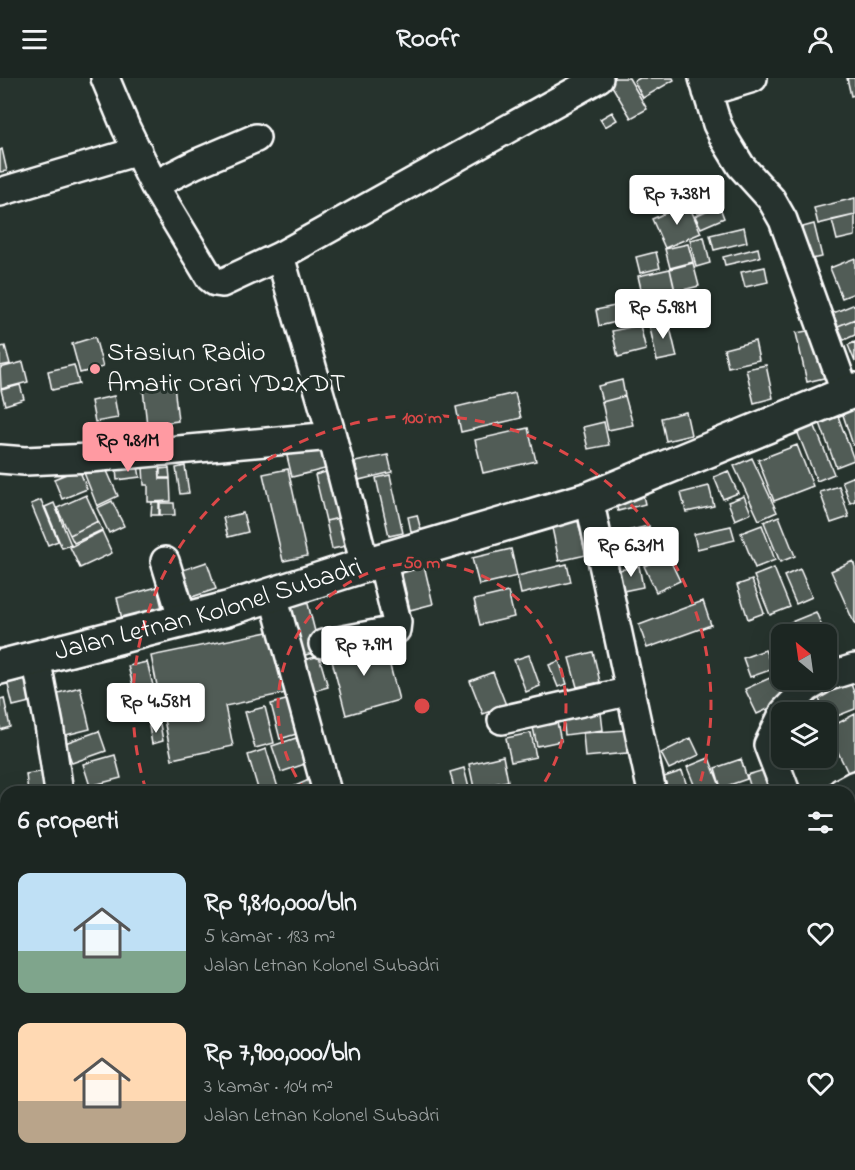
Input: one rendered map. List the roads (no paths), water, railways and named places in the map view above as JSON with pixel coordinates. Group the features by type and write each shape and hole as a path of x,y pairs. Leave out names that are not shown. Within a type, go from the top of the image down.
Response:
{"main road":[{"name":"Jalan Letnan Kolonel Subadri","path":"0,668 273,595 590,499 851,392"}],"street":[{"path":"105,78 154,185 210,278 222,283 280,256 599,78"},
{"path":"753,78 705,85 717,124 725,140 741,166 762,187 783,220 851,392"},
{"path":"154,185 195,164 256,138"},
{"path":"0,192 138,152"},
{"path":"280,256 332,436 373,563 397,622 396,630 323,644"},
{"path":"0,459 25,461 90,458 332,436"},
{"path":"590,499 651,786"},
{"path":"165,561 183,620"},
{"path":"273,595 325,786"},
{"path":"36,658 58,786"},
{"path":"837,674 855,668"},
{"path":"794,702 805,690"},
{"path":"502,720 631,692"},
{"path":"771,739 768,745 771,753"},
{"path":"777,768 784,786"}],"place":[{"name":"Stasiun Radio Amatir Orari YD2XDT","path":"95,369"}]}
